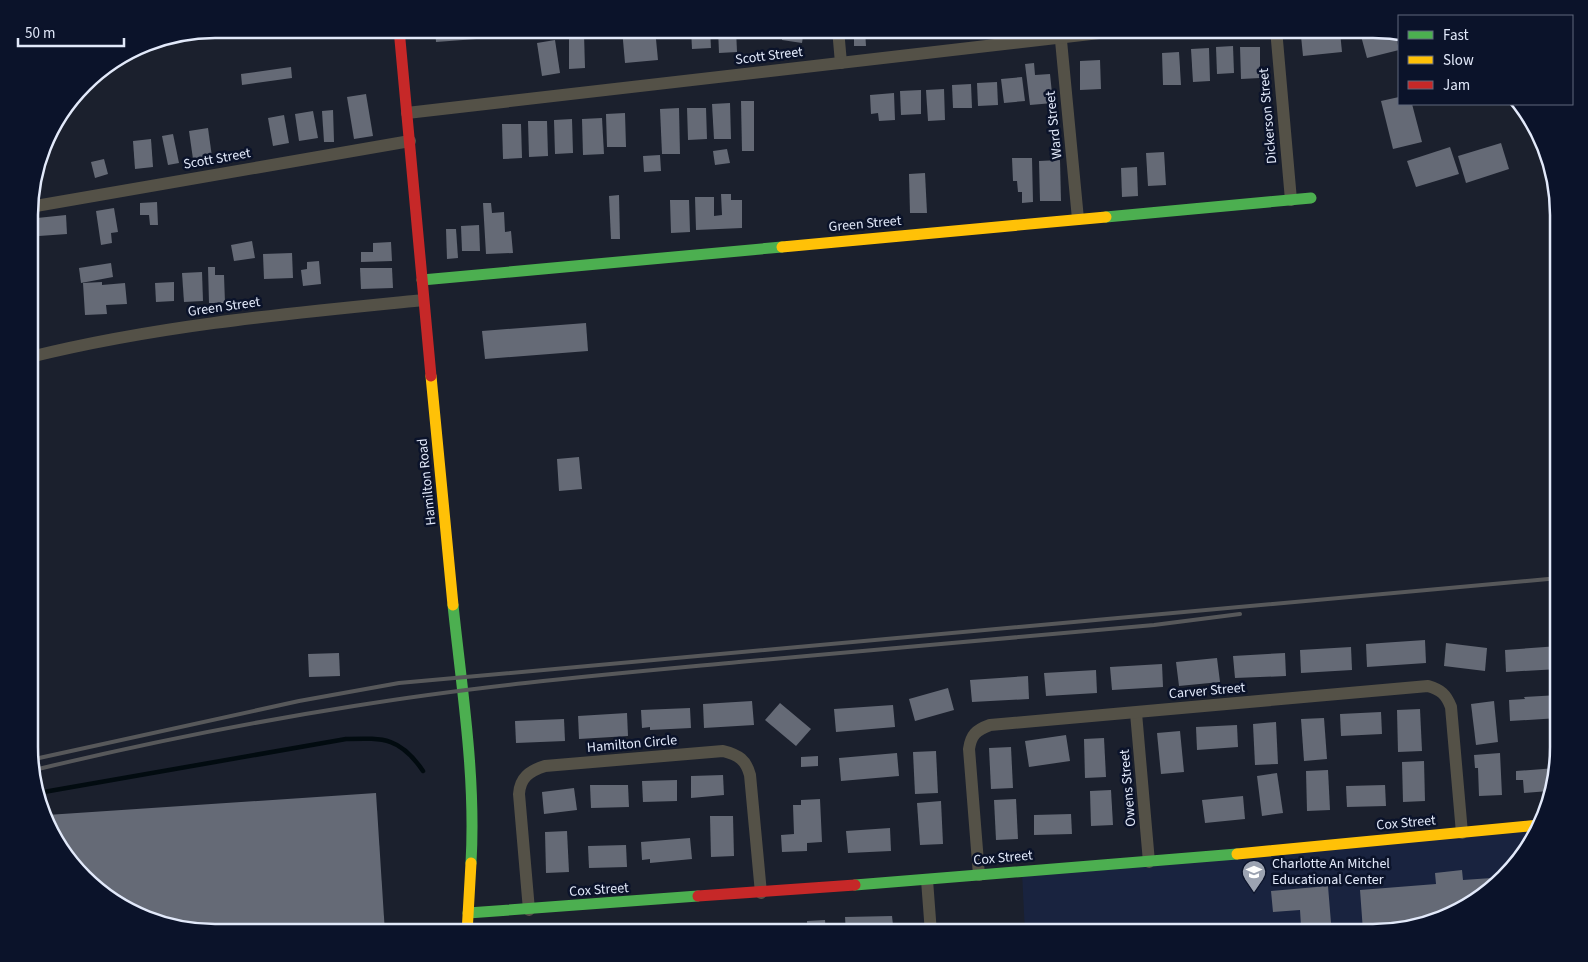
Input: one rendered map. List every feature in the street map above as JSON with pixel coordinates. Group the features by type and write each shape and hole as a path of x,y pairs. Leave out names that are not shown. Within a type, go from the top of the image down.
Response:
{"street":[{"name":"Hamilton Road","path":"400,38 423,300 472,791 473,833 467,925"},
{"path":"839,38 841,63"},
{"name":"Scott Street","path":"407,113 841,63 1024,38"},
{"name":"Ward Street","path":"1060,38 1078,219"},
{"name":"Dickerson Street","path":"1277,38 1291,200"},
{"name":"Scott Street","path":"38,206 410,141"},
{"name":"Green Street","path":"422,280 1312,198"},
{"name":"Green Street","path":"38,355 111,340 239,320 423,300"},
{"name":"Carver Street","path":"979,875 969,749 970,739 975,732 990,725 1428,686 1439,689 1447,696 1451,707 1462,833"},
{"name":"Owens Street","path":"1136,713 1149,862"},
{"name":"Hamilton Circle","path":"529,910 519,794 520,784 526,775 534,769 545,766 723,751 735,754 744,760 750,775 761,893"},
{"name":"Cox Street","path":"468,914 1149,862 1532,826"},
{"path":"927,880 930,925"}],"shaded area":[{"name":"Charlotte An Mitchel Educational Center","path":"1532,826 1521,846 1499,873 1472,895 1430,915 1408,921 1385,924 1025,925 1022,872"}],"building":[{"path":"436,38 490,38 436,42"},
{"path":"569,38 584,38 585,68 569,69"},
{"path":"623,38 656,38 658,60 625,63"},
{"path":"691,38 710,38 711,48 692,49"},
{"path":"718,38 736,38 737,52 719,53"},
{"path":"782,38 803,38 802,43 782,40"},
{"path":"854,38 866,38 866,46 854,46"},
{"path":"1301,38 1341,38 1342,52 1303,56"},
{"path":"1362,38 1397,39 1398,50 1367,58"},
{"path":"555,40 560,73 542,76 537,43"},
{"path":"1233,46 1234,73 1217,74 1216,47"},
{"path":"1240,47 1260,47 1260,78 1241,79"},
{"path":"1209,48 1210,81 1193,82 1191,49"},
{"path":"1179,52 1181,85 1163,85 1162,53"},
{"path":"1100,60 1101,89 1080,90 1080,61"},
{"path":"1034,63 1035,75 1050,74 1053,103 1030,105 1025,64"},
{"path":"291,67 292,78 242,85 241,74"},
{"path":"1022,77 1025,101 1004,103 1001,79"},
{"path":"997,82 998,105 978,106 977,83"},
{"path":"971,84 972,108 953,108 952,85"},
{"path":"944,89 945,120 928,121 926,90"},
{"path":"921,90 921,114 901,115 900,91"},
{"path":"894,93 895,120 879,121 878,113 871,114 870,95"},
{"path":"366,94 373,136 354,139 347,97"},
{"path":"1398,97 1398,105 1412,105 1422,142 1393,149 1381,101"},
{"path":"741,101 754,101 754,151 742,151"},
{"path":"730,103 731,139 714,139 712,104"},
{"path":"679,108 680,154 662,154 660,109"},
{"path":"687,108 706,108 707,139 688,140"},
{"path":"333,110 334,142 324,142 322,111"},
{"path":"313,111 318,138 299,141 295,114"},
{"path":"625,113 626,147 607,147 606,114"},
{"path":"284,115 289,143 273,146 268,118"},
{"path":"602,118 604,154 583,155 582,119"},
{"path":"572,119 573,153 555,154 554,120"},
{"path":"528,121 547,121 548,156 529,157"},
{"path":"502,124 521,124 522,158 503,159"},
{"path":"208,128 212,157 193,159 189,131"},
{"path":"173,134 179,163 168,165 162,136"},
{"path":"151,139 153,167 135,169 133,141"},
{"path":"1501,143 1509,169 1466,183 1458,156"},
{"path":"1450,147 1459,174 1416,187 1407,161"},
{"path":"727,149 730,163 715,165 713,151"},
{"path":"1164,152 1166,185 1148,186 1146,153"},
{"path":"660,155 661,171 644,172 643,156"},
{"path":"1012,158 1032,158 1033,202 1022,203 1022,192 1018,192 1017,181 1013,181"},
{"path":"104,159 108,174 95,178 91,162"},
{"path":"1060,160 1061,201 1040,201 1039,161"},
{"path":"1137,167 1138,196 1122,197 1121,168"},
{"path":"925,173 927,213 910,213 909,174"},
{"path":"721,194 731,194 731,200 742,200 742,228 696,230 695,197 714,197 714,216 722,215"},
{"path":"619,195 620,239 611,239 609,196"},
{"path":"670,200 689,200 690,232 671,233"},
{"path":"157,202 158,225 150,225 149,215 140,215 140,203"},
{"path":"483,203 491,203 492,213 504,212 505,232 511,231 513,253 486,254"},
{"path":"114,208 118,232 111,233 112,243 101,245 96,211"},
{"path":"66,215 67,234 39,236 38,218"},
{"path":"479,225 480,251 462,251 461,226"},
{"path":"446,229 456,229 458,258 447,259"},
{"path":"252,241 255,258 234,261 231,245"},
{"path":"391,242 392,261 361,262 361,252 373,252 373,243"},
{"path":"292,253 293,278 264,279 263,254"},
{"path":"319,261 321,284 303,286 301,270 307,269 307,262"},
{"path":"111,263 113,277 81,283 79,268"},
{"path":"208,267 215,267 215,275 224,275 225,303 209,303"},
{"path":"360,268 392,268 393,288 361,289"},
{"path":"202,272 203,301 184,302 182,273"},
{"path":"102,282 102,285 125,283 127,304 106,305 107,314 85,315 83,283"},
{"path":"174,282 174,301 156,302 155,283"},
{"path":"586,323 588,351 485,359 482,331"},
{"path":"579,457 582,489 559,491 557,459"},
{"path":"1425,640 1426,663 1367,667 1366,644"},
{"path":"1446,643 1487,648 1485,671 1444,666"},
{"path":"1351,647 1352,670 1301,673 1300,650"},
{"path":"1550,647 1550,670 1506,672 1505,650"},
{"path":"339,653 340,676 309,677 308,654"},
{"path":"1285,653 1286,676 1235,678 1233,656"},
{"path":"1217,658 1220,682 1179,686 1176,662"},
{"path":"1162,664 1163,687 1112,690 1110,667"},
{"path":"1096,670 1097,693 1046,696 1044,673"},
{"path":"1028,676 1029,699 972,702 970,680"},
{"path":"948,688 954,710 915,721 909,699"},
{"path":"1550,696 1550,719 1510,721 1509,700 1525,699 1524,697"},
{"path":"752,701 754,725 704,728 703,704"},
{"path":"1494,701 1498,742 1476,745 1471,704"},
{"path":"780,703 811,729 796,746 765,720"},
{"path":"893,705 895,727 836,732 834,709"},
{"path":"690,708 691,728 650,730 650,727 642,728 641,710"},
{"path":"1420,709 1422,751 1398,752 1397,710"},
{"path":"1381,712 1382,734 1341,736 1340,714"},
{"path":"627,713 628,736 579,739 578,716"},
{"path":"1324,718 1327,759 1304,761 1301,719"},
{"path":"564,719 565,741 516,743 515,721"},
{"path":"1276,722 1278,764 1255,765 1253,724"},
{"path":"1237,725 1238,747 1197,750 1196,727"},
{"path":"1180,731 1184,772 1161,774 1157,733"},
{"path":"1066,735 1070,761 1029,767 1025,741"},
{"path":"1104,738 1106,777 1085,778 1084,739"},
{"path":"1011,747 1013,788 991,789 989,748"},
{"path":"936,751 938,793 915,794 913,752"},
{"path":"897,753 899,776 841,781 839,758"},
{"path":"1500,753 1502,795 1479,796 1478,768 1475,768 1474,755"},
{"path":"818,756 818,766 801,767 801,757"},
{"path":"1424,761 1425,801 1403,802 1402,762"},
{"path":"1549,769 1544,791 1524,793 1523,780 1516,780 1516,771"},
{"path":"1328,770 1330,810 1307,811 1306,771"},
{"path":"1277,773 1283,813 1262,816 1257,776"},
{"path":"723,775 724,795 691,798 691,776"},
{"path":"677,780 677,801 643,802 642,781"},
{"path":"590,785 628,785 629,807 591,808"},
{"path":"1385,785 1386,806 1347,807 1346,786"},
{"path":"574,788 577,810 544,814 542,792"},
{"path":"1111,790 1113,825 1091,826 1090,791"},
{"path":"376,793 384,925 215,925 180,921 158,915 116,895 89,873 67,846 51,815"},
{"path":"1243,796 1245,819 1205,823 1202,800"},
{"path":"820,799 822,842 807,843 807,851 782,852 781,835 794,834 793,805 801,805 801,800"},
{"path":"1016,799 1018,839 996,840 994,800"},
{"path":"941,801 943,844 920,845 917,803"},
{"path":"1071,814 1072,834 1034,835 1034,815"},
{"path":"710,816 733,816 734,856 711,857"},
{"path":"890,828 891,851 848,853 846,831"},
{"path":"567,831 569,872 546,873 545,832"},
{"path":"690,838 692,859 650,863 650,859 642,860 641,842"},
{"path":"626,845 627,867 589,868 588,846"},
{"path":"1462,870 1463,880 1493,878 1462,901 1430,915 1396,923 1363,925 1360,890 1436,884 1435,873"},
{"path":"1328,886 1331,923 1301,925 1300,910 1273,912 1271,891"},
{"path":"892,916 893,925 846,925 845,917"},
{"path":"825,920 825,925 807,925 807,921"}],"waterway":[{"path":"44,792 346,739 371,739 390,742 407,752 423,771"}],"railway":[{"path":"38,758 299,701 399,683 1550,579"},
{"path":"39,769 151,743 232,727 450,692 643,671 1154,625 1240,614"}],"traffic: fast":[{"path":"1106,217 1311,198"},
{"path":"422,280 782,247"},
{"path":"453,605 470,766 472,798 471,863"},
{"path":"855,885 1237,854"},
{"path":"468,913 698,896"}],"traffic: slow":[{"path":"782,247 1106,217"},
{"path":"431,376 453,605"},
{"path":"1237,854 1532,826"},
{"path":"467,925 471,863"}],"traffic: jam":[{"path":"400,38 431,376"},
{"path":"698,896 855,885"}],"place":[{"name":"Charlotte An Mitchel Educational Center","path":"1254,893"}]}
